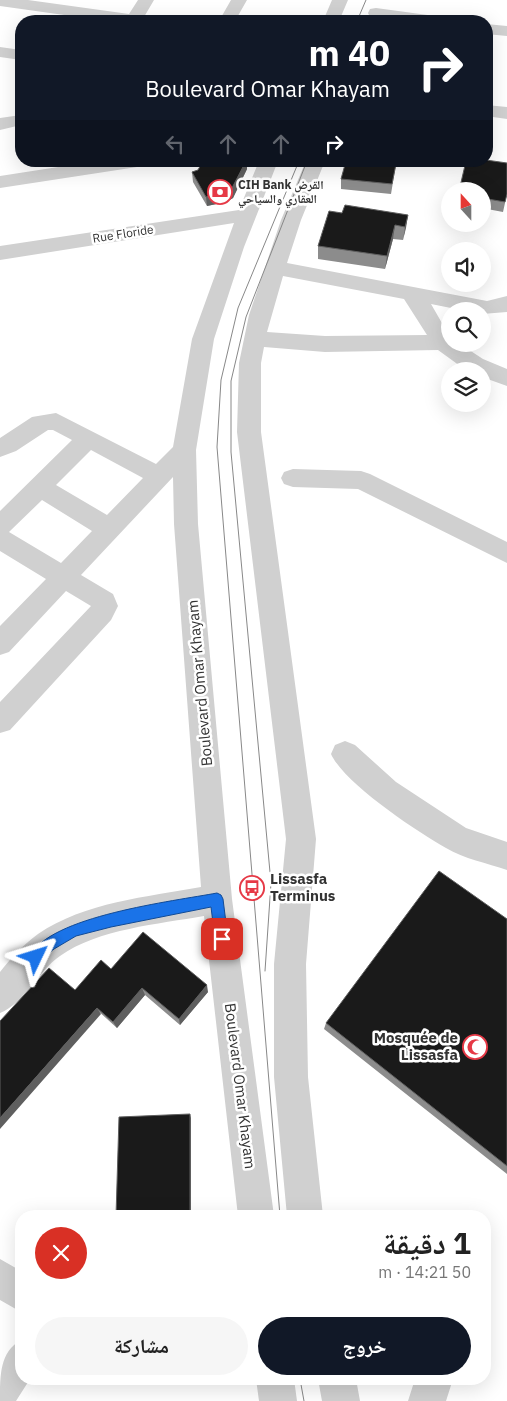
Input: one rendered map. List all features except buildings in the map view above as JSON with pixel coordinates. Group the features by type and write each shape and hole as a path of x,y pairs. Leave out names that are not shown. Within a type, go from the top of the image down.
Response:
{"street":[{"path":"138,15 146,0"},
{"path":"230,15 239,0"},
{"path":"334,15 340,0"},
{"path":"0,1 58,4 108,15"},
{"path":"377,11 400,15"},
{"path":"493,29 507,32"},
{"path":"0,52 15,54"},
{"path":"493,111 507,113"},
{"path":"0,124 15,121"},
{"path":"0,182 98,167"},
{"name":"Boulevard Omar Khayam","path":"255,1210 217,899 186,524 184,450 203,339 246,215 266,167"},
{"path":"304,1210 291,1077 290,1020 290,964 301,839 249,432 250,363 260,315 275,268 314,167"},
{"name":"Rue Floride","path":"0,253 246,215"},
{"path":"275,268 487,308 502,306 507,303"},
{"path":"410,293 441,340"},
{"path":"255,340 325,344 441,342"},
{"path":"456,352 475,365 507,378"},
{"path":"0,448 36,424 47,420 56,421 159,476"},
{"path":"0,526 89,438"},
{"path":"0,644 184,450"},
{"path":"293,478 361,480 507,553"},
{"path":"40,487 109,529"},
{"path":"0,539 104,601 105,606 102,612 4,709"},
{"path":"345,754 386,791 457,839 507,856"},
{"path":"3,986 49,944 74,931 111,920 217,899"},
{"path":"0,1278 15,1289"},
{"path":"0,1392 15,1369"},
{"path":"276,1385 278,1401"},
{"path":"338,1385 341,1401"},
{"path":"427,1401 432,1385"}],"tram line":[{"path":"360,15 366,0"},
{"path":"280,1210 217,447 221,380 238,308 297,167"},
{"path":"265,971 271,883 231,452 231,381 246,317 305,167"},
{"path":"301,1385 304,1401"}],"place":[{"name":"CIH Bank القرض العقاري والسياحي","path":"220,192"},
{"name":"Lissasfa Terminus","path":"252,888"},
{"name":"Mosquée de Lissasfa","path":"475,1047"}],"route":[{"path":"36,957 49,944 74,931 111,920 217,899 222,939"}]}
